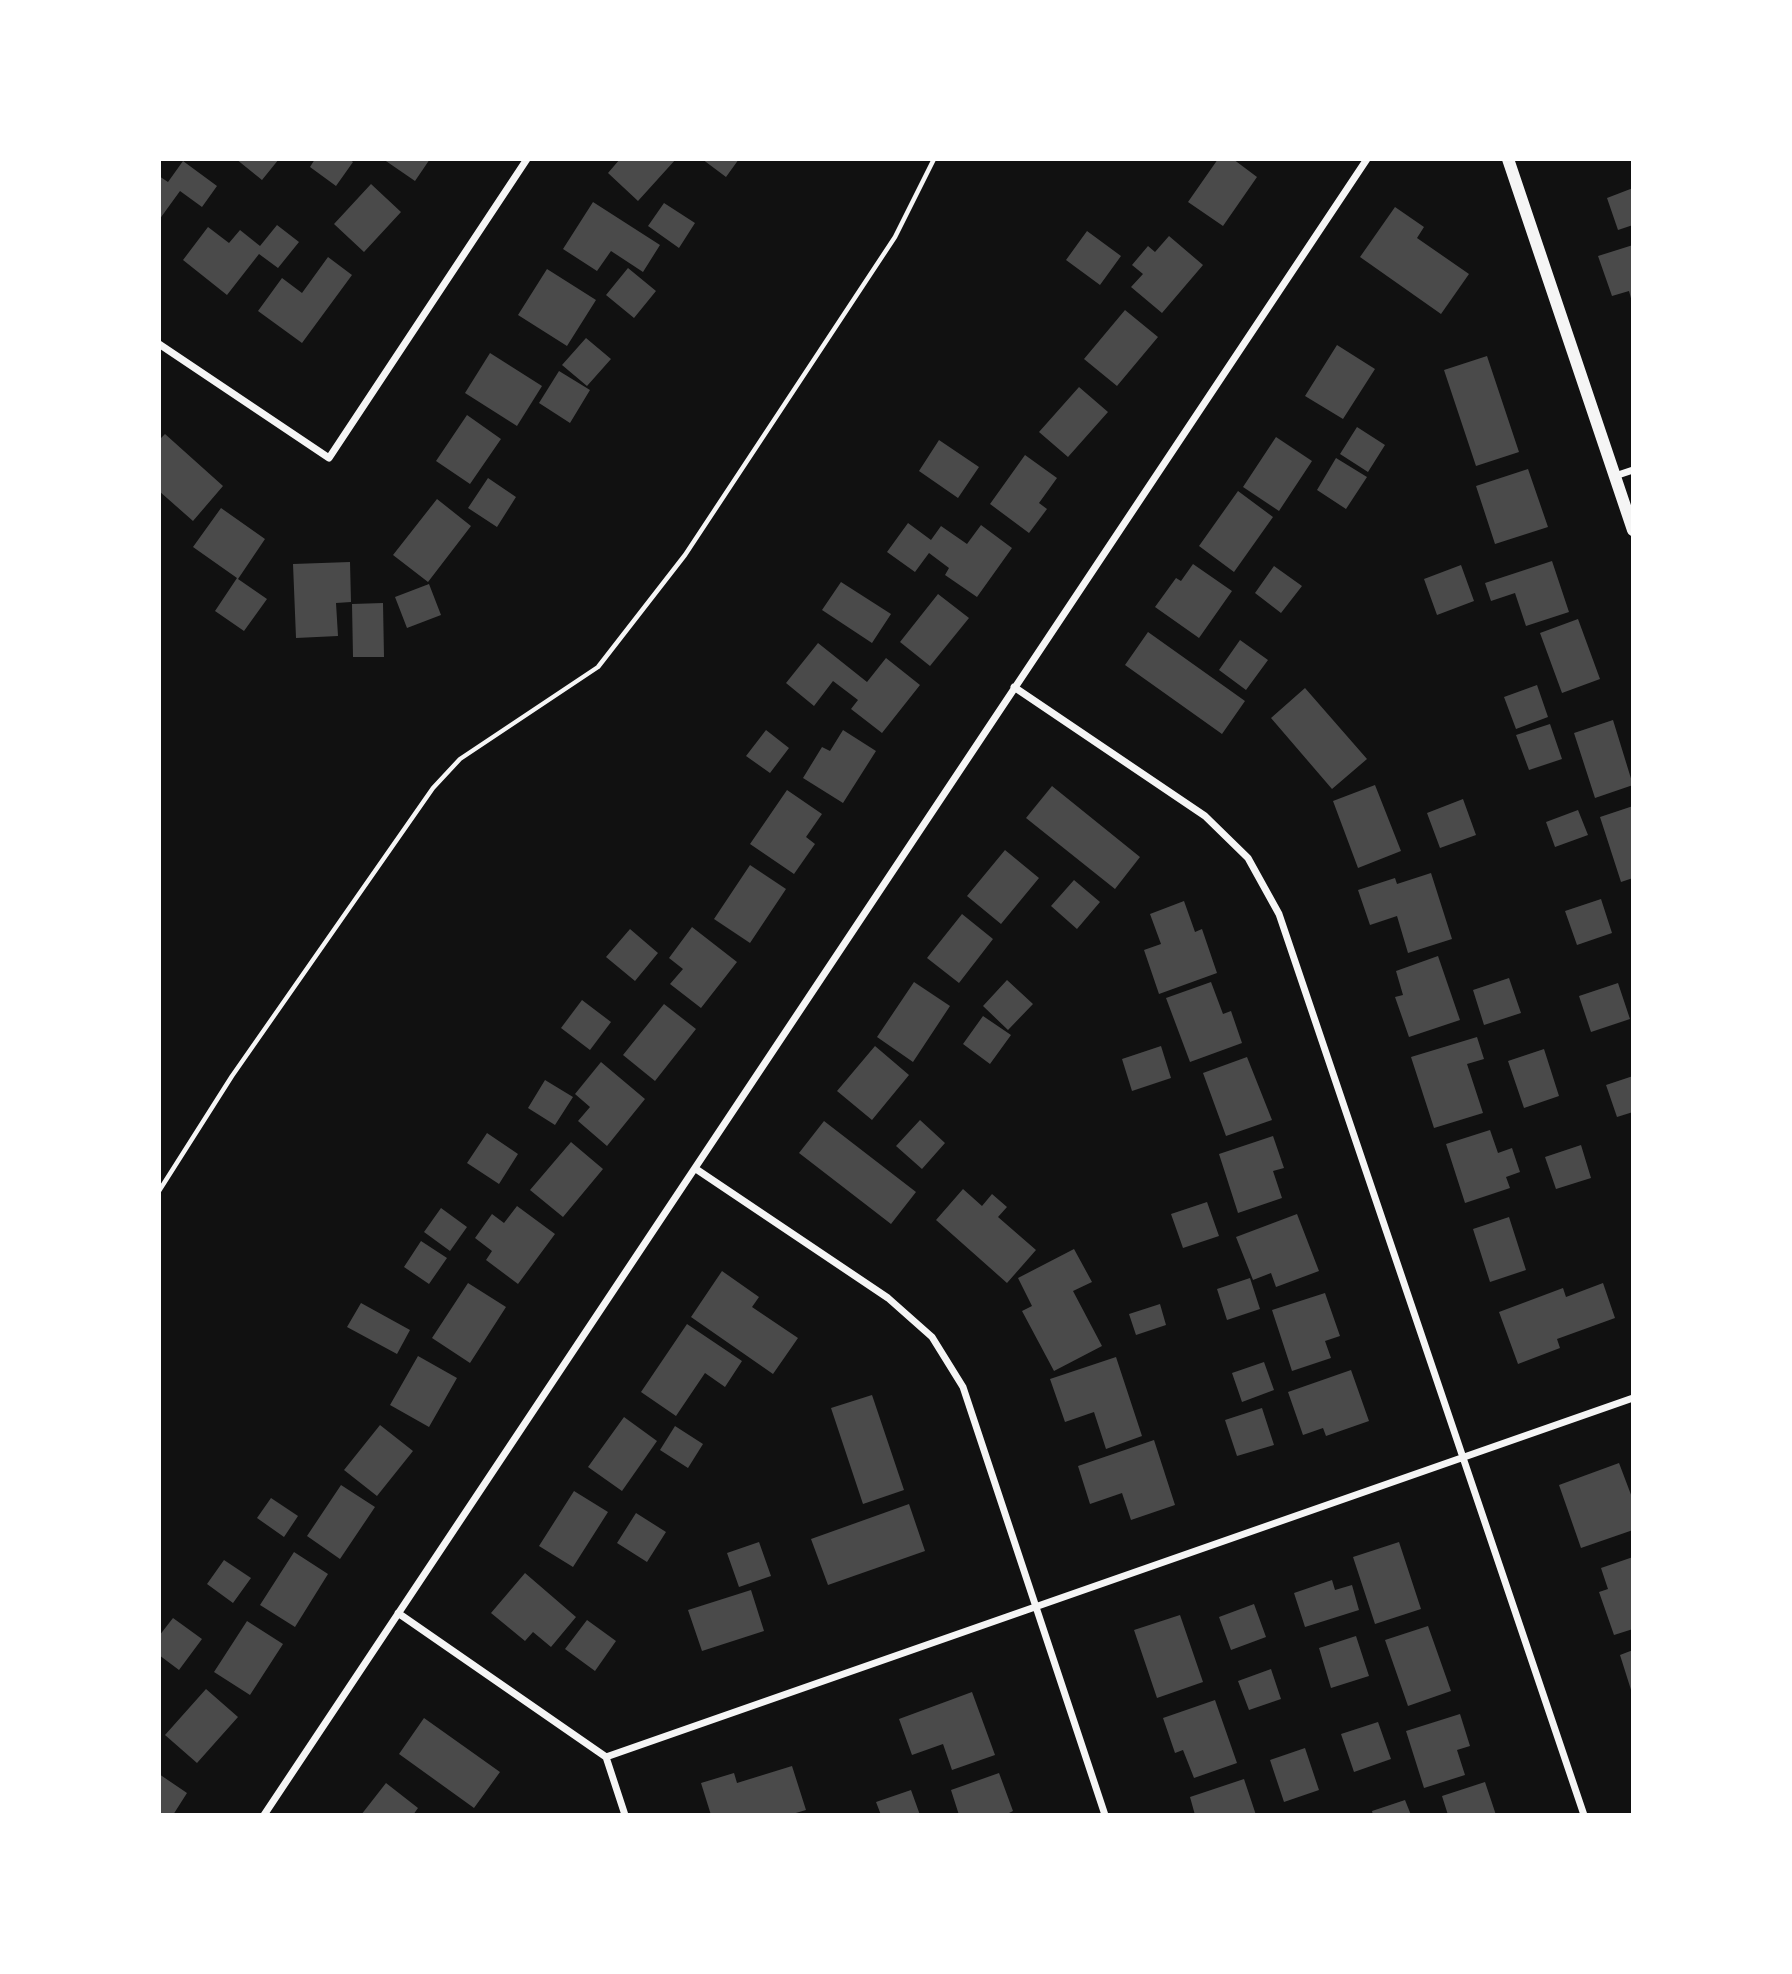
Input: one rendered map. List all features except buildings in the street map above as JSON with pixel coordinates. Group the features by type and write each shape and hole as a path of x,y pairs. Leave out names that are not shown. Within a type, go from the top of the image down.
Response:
{"street":[{"path":"159,344 329,458 527,159"},
{"path":"264,1815 1367,159"},
{"path":"1508,159 1633,530"},
{"path":"1615,476 1633,470"},
{"path":"1014,687 1205,816 1248,858 1279,914 1584,1815"},
{"path":"696,1169 888,1298 932,1337 963,1387 1105,1815"},
{"path":"606,1757 1037,1609 1633,1398"},
{"path":"398,1613 606,1757 625,1815"}],"path":[{"path":"159,1191 232,1076 433,788 460,759 598,667 685,555 895,237 926,181 934,159"}]}
